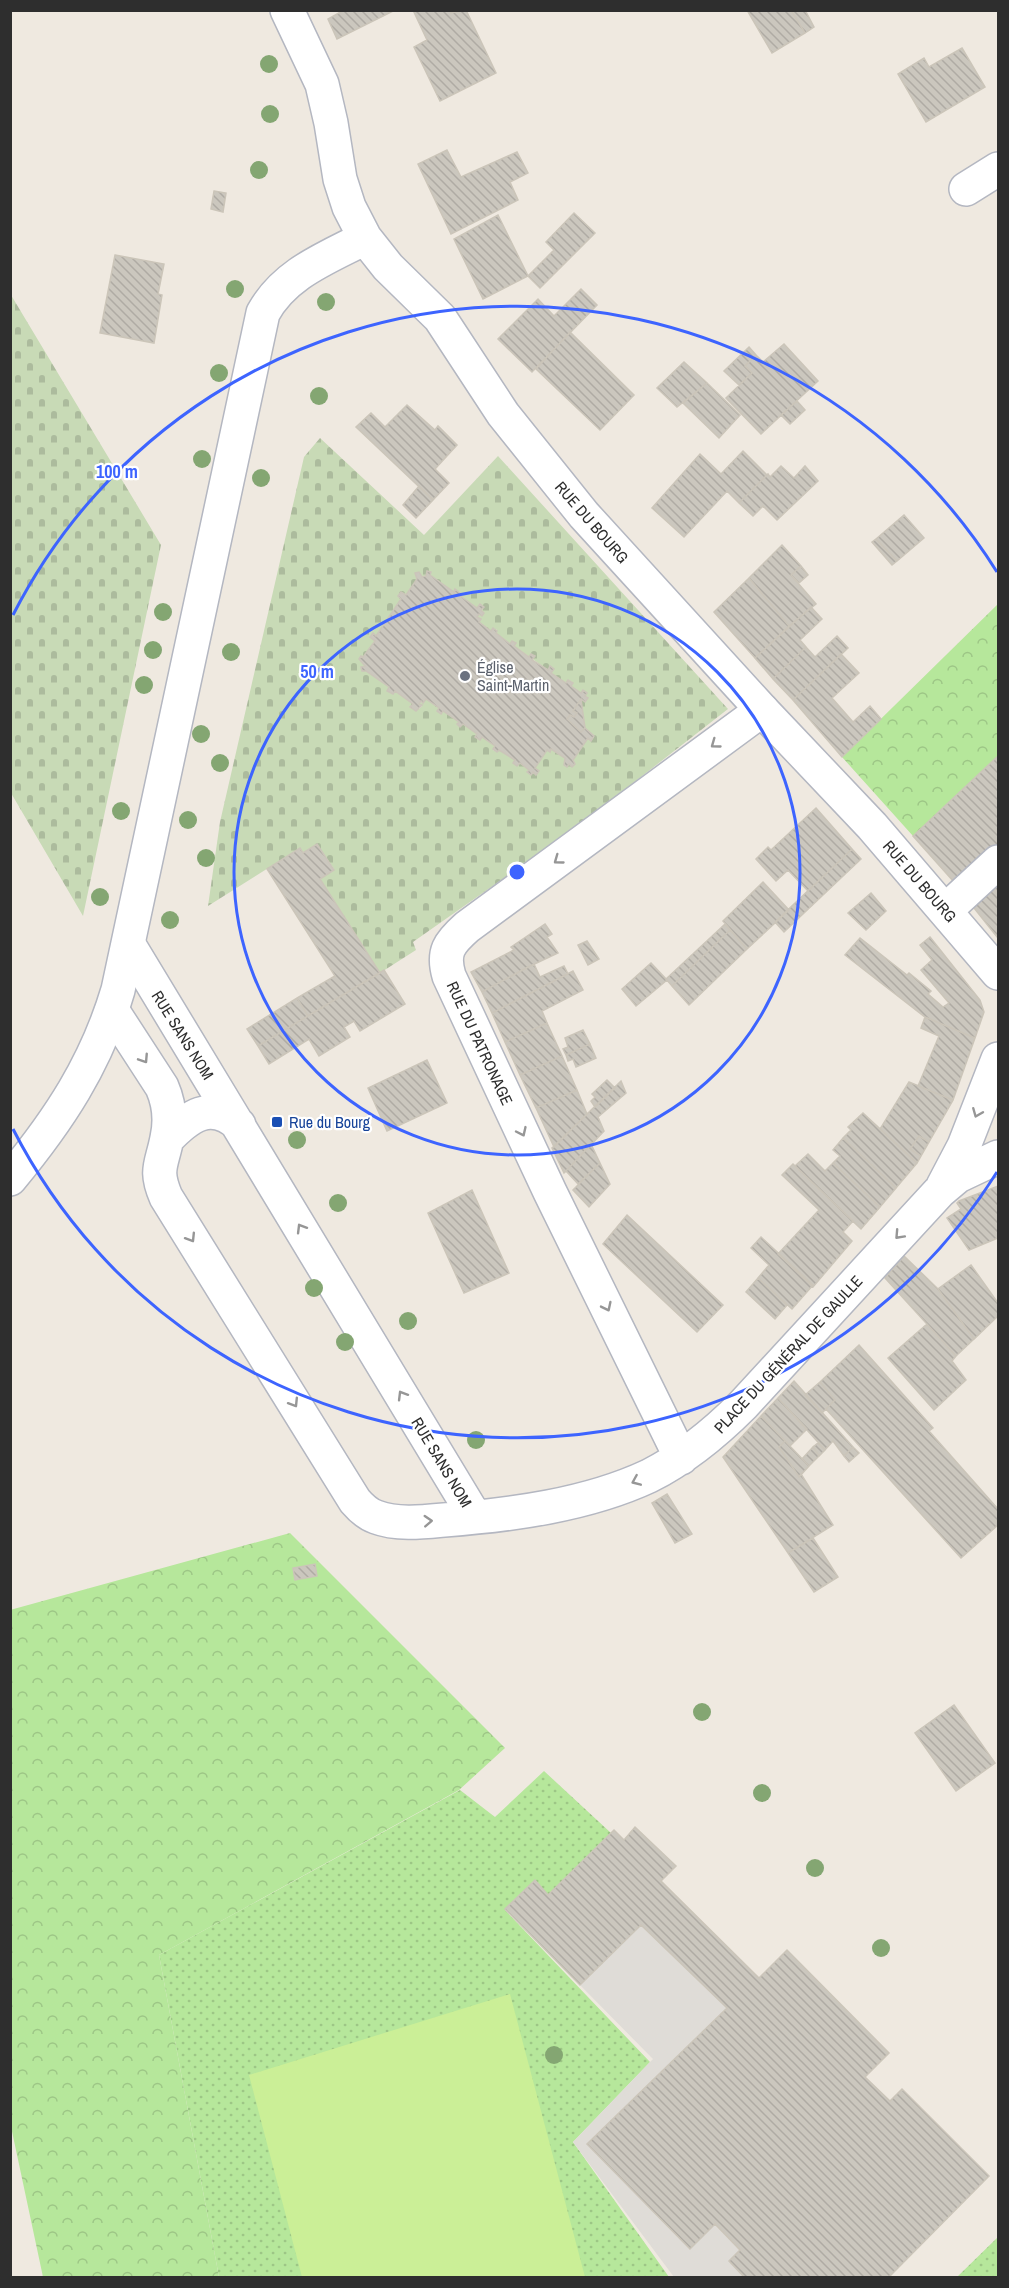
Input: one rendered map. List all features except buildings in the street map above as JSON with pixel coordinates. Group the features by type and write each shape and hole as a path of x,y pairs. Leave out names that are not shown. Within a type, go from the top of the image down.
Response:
{"street":[{"name":"RUE DU BOURG","path":"287,10 322,84 340,179 349,207 365,238 388,267 440,318 503,414 566,494 762,710 872,826 999,973"},
{"path":"966,189 999,169"},
{"path":"10,1179 42,1140 71,1098 89,1064 112,1010 129,945 263,313 278,290 288,281 310,266 365,238"},
{"name":"RUE DU PATRONAGE","path":"681,1458 550,1192 448,976 446,954 450,944 467,927 762,710"},
{"path":"946,910 999,862"},
{"name":"RUE SANS NOM","path":"112,1010 162,1087 169,1108 167,1139 159,1166 160,1183 166,1197 355,1501 374,1517 385,1520 422,1521 475,1517 129,945"},
{"name":"PLACE DU GÉNÉRAL DE GAULLE","path":"939,1192 964,1146 999,1059"},
{"path":"167,1139 183,1123 199,1113 223,1115 239,1125"},
{"name":"PLACE DU GÉNÉRAL DE GAULLE","path":"475,1517 568,1502 610,1491 650,1475 681,1458 712,1435 743,1405 939,1192 958,1176 999,1157"}],"green space":[{"path":"11,295 161,545 83,916 11,793"},
{"path":"320,438 424,535 498,456 728,709 578,826 413,942 416,950 380,973 320,879 334,869 317,844 303,853 300,848 208,906 220,822 304,457","holes":["427,571 431,572 430,575 454,592 456,590 460,592 459,595 477,608 480,605 483,607 481,610 484,613 477,617 481,619 479,622 491,631 493,628 497,630 496,633 510,644 516,643 514,646 548,670 550,667 554,669 551,673 566,683 569,680 573,683 571,686 581,693 583,690 587,693 585,696 588,698 585,702 581,699 573,711 594,737 591,741 588,738 573,760 575,764 572,767 569,764 567,767 564,765 565,758 551,749 547,750 535,768 536,774 533,772 531,775 527,772 529,770 520,763 517,766 515,760 499,750 497,752 493,750 495,746 482,737 479,740 475,737 477,734 463,724 460,727 457,724 459,722 443,711 441,714 437,711 439,708 426,699 419,704 422,706 419,709 411,706 413,704 395,691 392,694 388,691 389,687 366,671 362,671 361,667 365,666 359,659 375,641 370,637 373,633 376,636 401,599 398,596 401,592 406,595 417,579 416,573 419,572 422,577 426,576"]},
{"path":"998,604 998,756 913,836 842,757"},
{"path":"290,1533 505,1748 459,1790 159,1955 219,2277 43,2277 10,2122 10,1610"},
{"path":"544,1771 611,1833 548,1895 535,1880 505,1910 650,2062 573,2142 669,2277 219,2277 159,1955 460,1790 495,1817"},
{"path":"510,1994 585,2277 302,2277 249,2075"},
{"path":"998,2237 998,2277 957,2277"}],"shaded area":[{"path":"641,1925 727,2008 715,2224 740,2250 729,2261 745,2277 674,2277 573,2142 653,2059 580,1985"}],"place":[{"name":"Église Saint-Martin","path":"465,676"},
{"name":"Rue du Bourg","path":"277,1122"}]}
